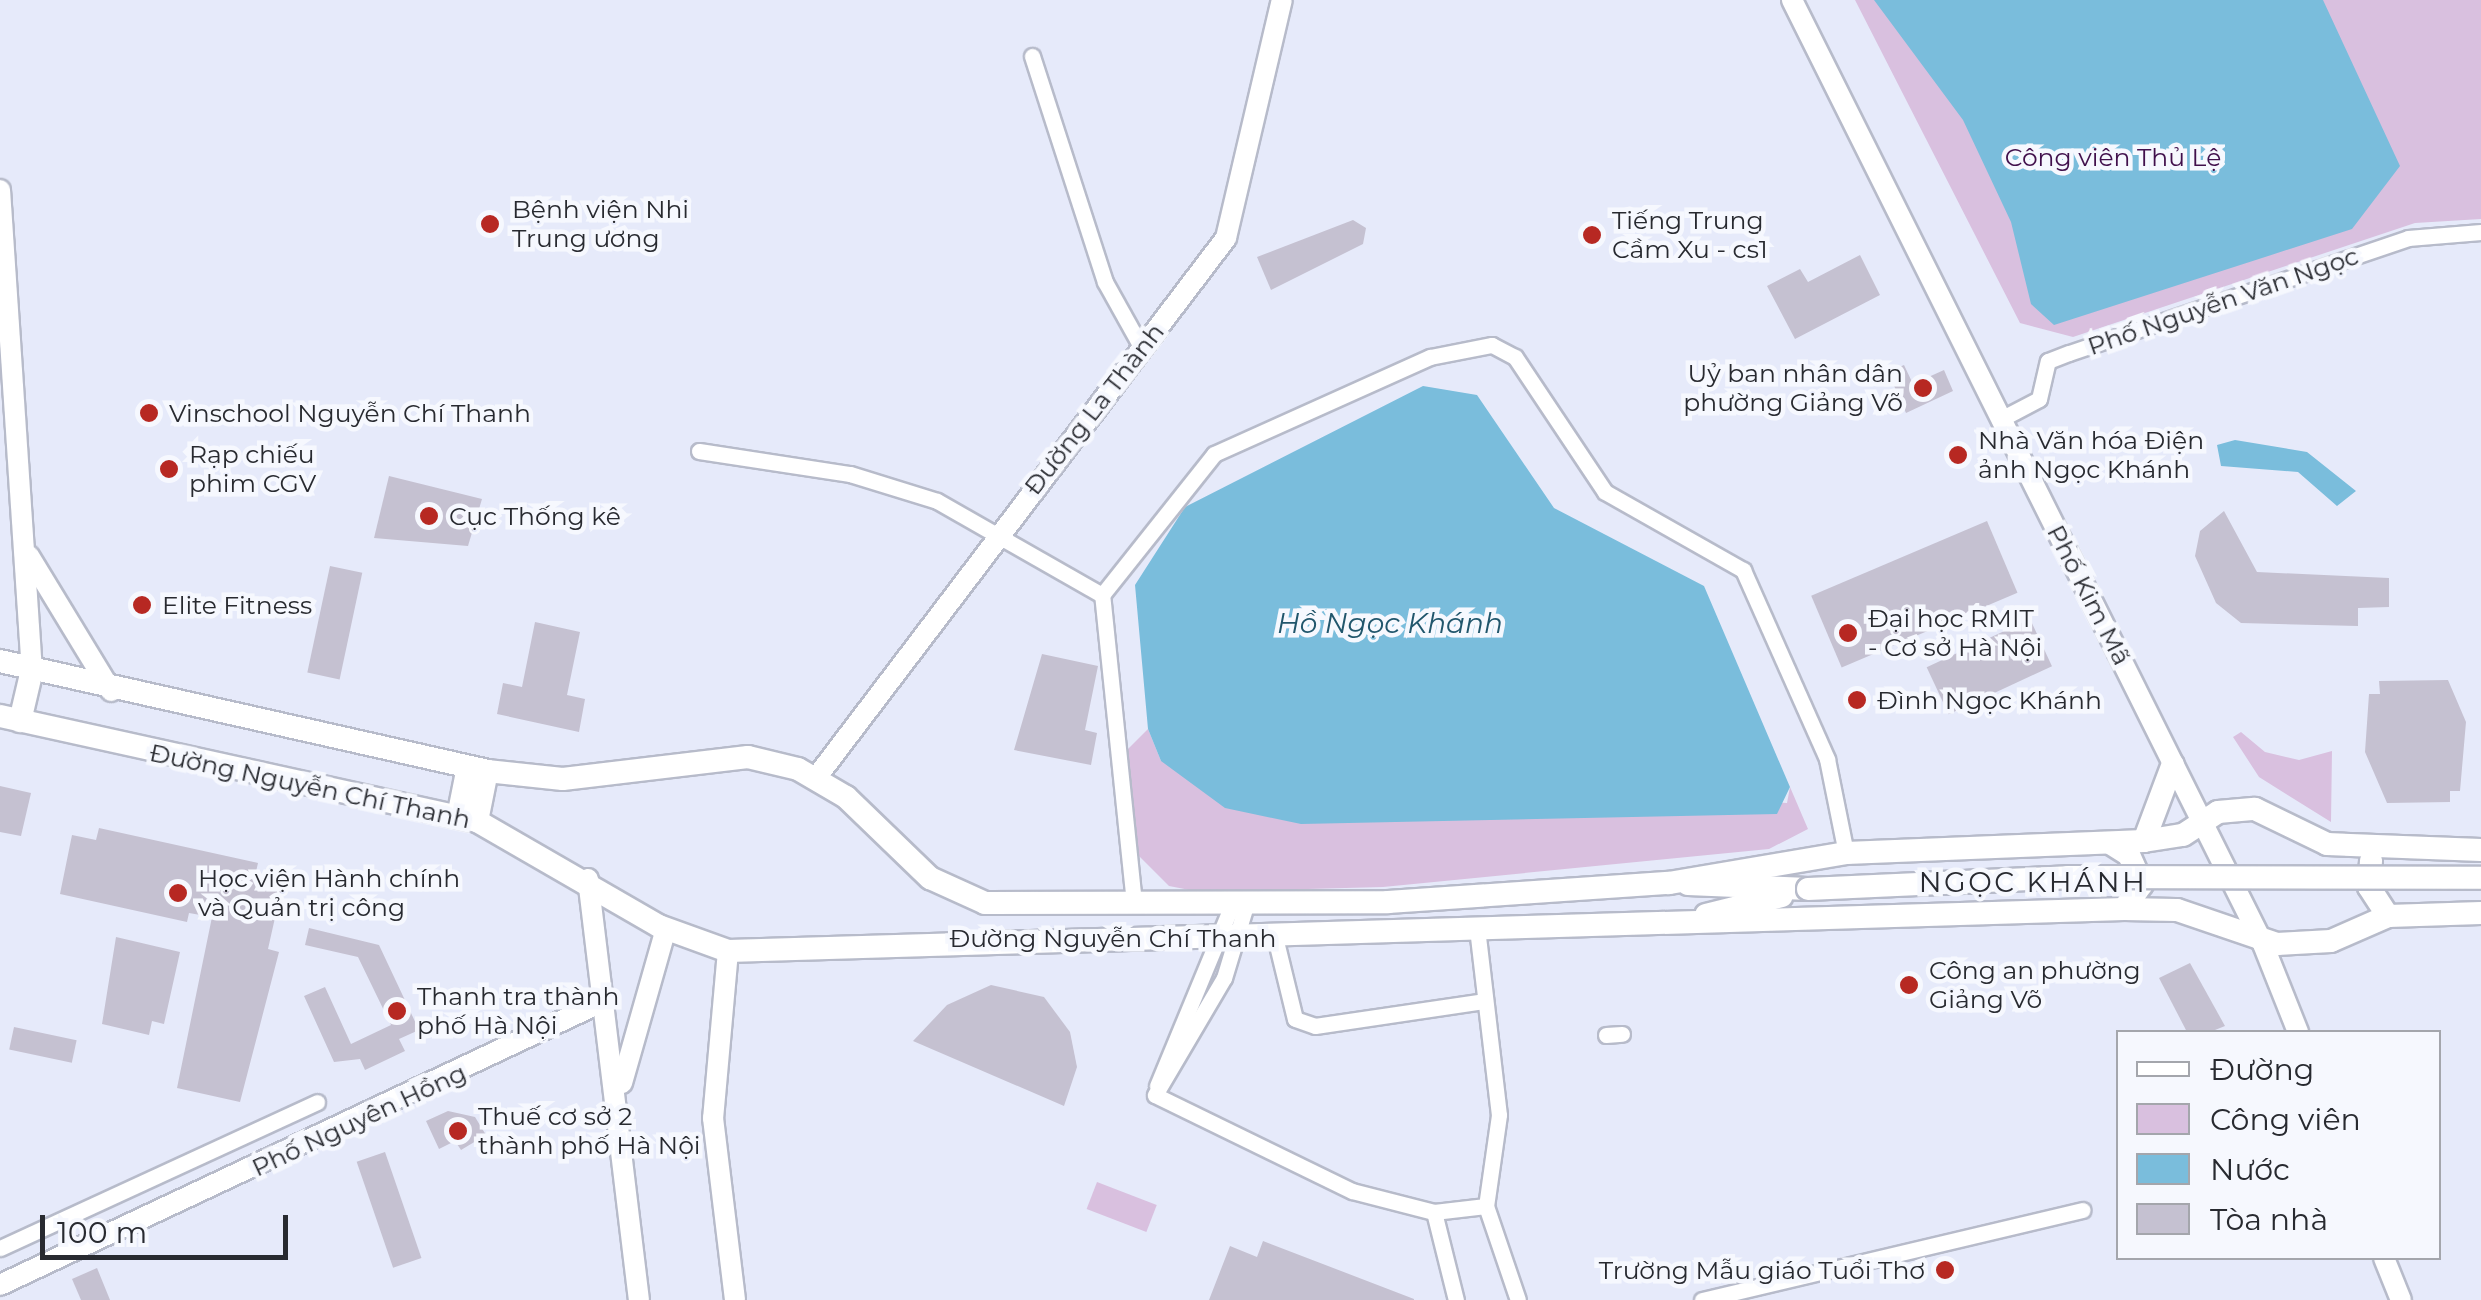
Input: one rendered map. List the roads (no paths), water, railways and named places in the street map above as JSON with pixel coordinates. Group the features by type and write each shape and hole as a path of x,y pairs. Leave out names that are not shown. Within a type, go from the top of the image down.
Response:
{"main road":[{"name":"Đường La Thành","path":"816,778 1140,345 1226,238 1282,0"},
{"name":"Phố Kim Mã","path":"1792,0 2263,944 2297,1030"},
{"path":"0,190 32,670 10,719"},
{"path":"27,552 112,691"},
{"name":"Đường Nguyễn Chí Thanh","path":"0,662 112,691 478,770 563,779 748,757 816,778 930,878 985,903 1239,904 1669,883 1846,853 2144,841 2204,826 2218,812 2255,809 2300,838 2379,852 2471,850"},
{"name":"Đường Nguyễn Chí Thanh","path":"10,719 468,819 588,879 666,929 728,951 983,938 1275,937 2124,909 2177,910 2263,944"},
{"path":"2144,841 2173,764"},
{"path":"468,819 478,770"},
{"path":"2471,850 2481,830"},
{"path":"2110,843 2142,884 2124,909"},
{"path":"2379,852 2369,887 2388,916"},
{"path":"1669,883 1808,890 2068,877 2481,878"},
{"path":"588,879 618,1094 639,1300"},
{"path":"1674,923 1808,890"},
{"path":"983,938 985,903"},
{"path":"2263,944 2331,941 2388,916 2481,914"},
{"path":"618,1094 666,929"},
{"path":"728,951 713,1118 734,1300"},
{"name":"Phố Nguyên Hồng","path":"0,1285 606,1000"},
{"path":"2385,1260 2401,1300"}],"street":[{"path":"1032,56 1105,282 1140,345"},
{"name":"Phố Nguyễn Văn Ngọc","path":"1999,420 2040,399 2048,361 2058,357 2408,238 2481,232"},
{"path":"1134,903 1102,595 1214,454 1430,357 1492,345 1534,382 1605,492 1749,579 1832,775 1846,853"},
{"path":"700,451 850,474 937,501 993,540 1102,595"},
{"path":"1239,904 1229,937 1155,1095 1352,1191 1434,1212 1486,1206"},
{"path":"1476,928 1500,1134 1486,1206 1518,1300"},
{"path":"1275,937 1295,1020 1315,1026 1485,1001"},
{"name":"Phố Nguyên Hồng","path":"0,1248 317,1102"},
{"path":"1702,1300 2082,1210"},
{"path":"1434,1212 1456,1300"},
{"path":"74,1214 88,1246"}],"water":[{"name":"Công viên Thủ Lệ","path":"1874,0 2323,0 2400,166 2352,229 2054,325 2031,304 2011,222 1963,120"},
{"name":"Hồ Ngọc Khánh","path":"1423,386 1477,395 1554,508 1704,586 1790,787 1777,814 1301,824 1225,808 1161,761 1148,729 1135,585 1185,507"},
{"path":"2235,440 2307,452 2356,491 2337,506 2298,472 2221,466 2217,445"}],"place":[{"name":"Bệnh viện Nhi Trung ương","path":"490,224"},
{"name":"Tiếng Trung Cầm Xu - cs1","path":"1592,235"},
{"name":"Uỷ ban nhân dân phường Giảng Võ","path":"1923,388"},
{"name":"Vinschool Nguyễn Chí Thanh","path":"149,413"},
{"name":"Nhà Văn hóa Điện ảnh Ngọc Khánh","path":"1958,455"},
{"name":"Rạp chiếu phim CGV","path":"169,469"},
{"name":"Cục Thống kê","path":"429,516"},
{"name":"Elite Fitness","path":"142,605"},
{"name":"Đại học RMIT - Cơ sở Hà Nội","path":"1848,633"},
{"name":"Đình Ngọc Khánh","path":"1857,700"},
{"name":"Học viện Hành chính và Quản trị công","path":"178,893"},
{"name":"Công an phường Giảng Võ","path":"1909,985"},
{"name":"Thanh tra thành phố Hà Nội","path":"397,1011"},
{"name":"Thuế cơ sở 2 thành phố Hà Nội","path":"458,1131"},
{"name":"Trường Mẫu giáo Tuổi Thơ","path":"1945,1270"}],"district":[{"name":"NGỌC KHÁNH","path":"2033,882"}]}
